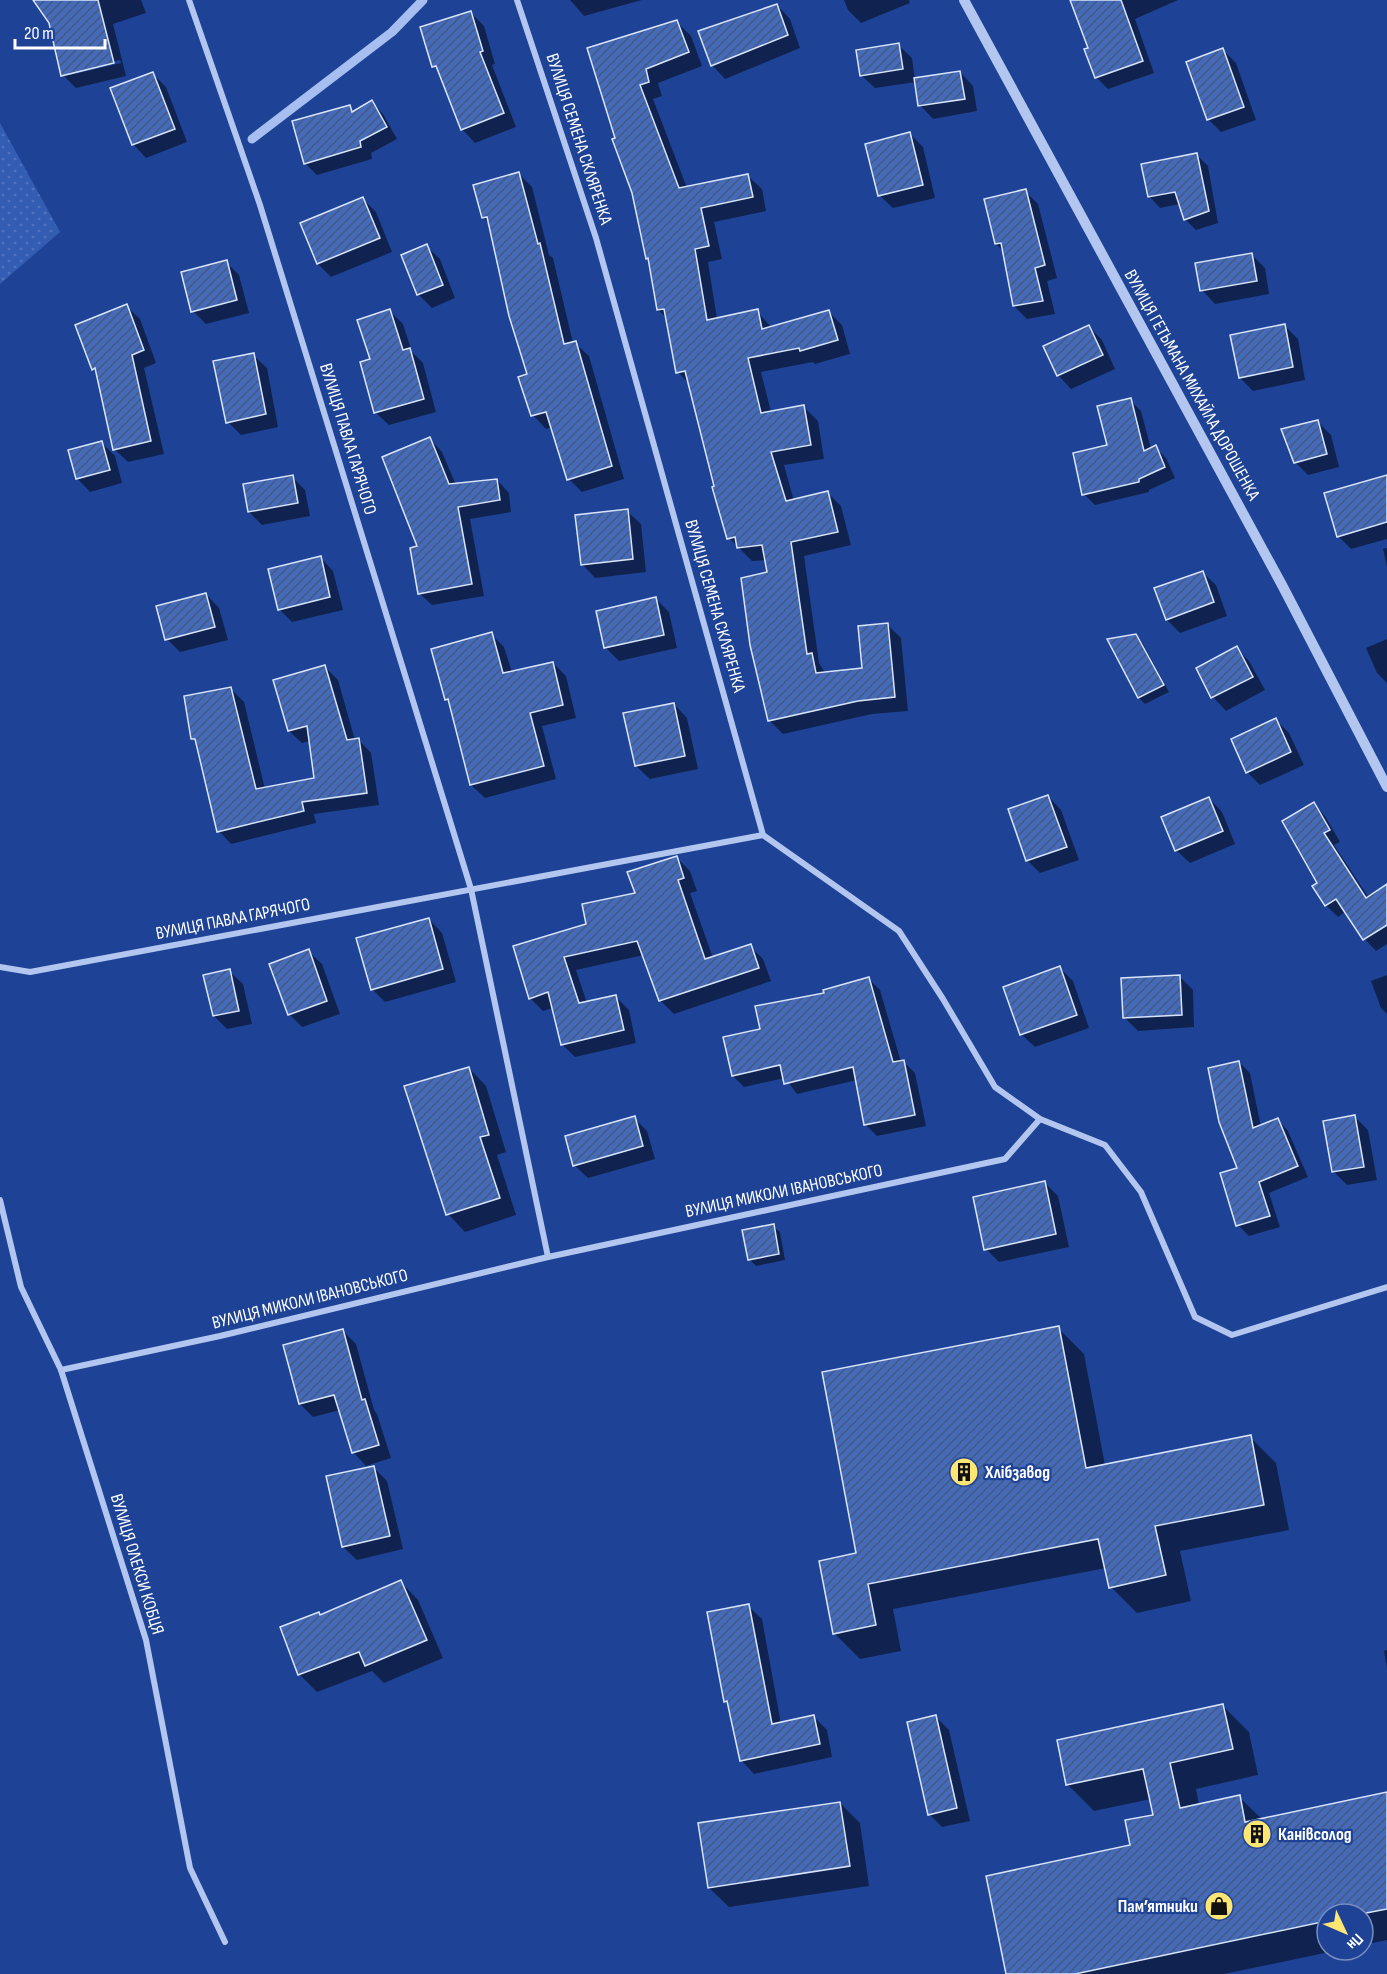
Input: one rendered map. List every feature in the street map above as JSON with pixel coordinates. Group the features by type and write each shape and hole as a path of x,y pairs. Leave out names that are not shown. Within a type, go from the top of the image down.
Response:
{"street":[{"name":"ВУЛИЦЯ ПАВЛА ГАРЯЧОГО","path":"189,0 260,205 471,889 548,1257"},
{"name":"ВУЛИЦЯ СЕМЕНА СКЛЯРЕНКА","path":"517,0 596,237 763,835"},
{"name":"ВУЛИЦЯ ГЕТЬМАНА МИХАЙЛА ДОРОШЕНКА","path":"964,0 1276,574 1387,787"},
{"name":"ВУЛИЦЯ ПАВЛА ГАРЯЧОГО","path":"0,967 30,972 763,835"},
{"path":"763,835 899,931 943,999 995,1087 1040,1119 1105,1145 1141,1192 1195,1317 1232,1335 1387,1287"},
{"name":"ВУЛИЦЯ МИКОЛИ ІВАНОВСЬКОГО","path":"61,1370 220,1336 548,1257 1005,1159 1040,1119"},
{"name":"ВУЛИЦЯ ОЛЕКСИ КОБЦЯ","path":"0,1200 21,1287 61,1370 146,1640 190,1868 225,1942"}],"shaded area":[{"path":"0,123 60,232 0,284"}],"building":[{"path":"33,0 98,0 114,63 61,76 49,23"},
{"path":"1070,0 1121,0 1143,61 1095,78 1084,49 1088,48"},
{"path":"777,4 788,35 711,66 698,31"},
{"path":"471,11 483,51 480,52 504,113 461,130 436,66 432,67 420,27"},
{"path":"677,20 689,52 646,69 649,82 640,85 679,188 748,174 753,197 701,208 709,246 695,249 707,320 758,309 762,329 829,310 838,340 800,351 799,348 748,358 761,413 804,405 811,445 771,452 786,501 828,491 838,532 791,542 807,654 812,653 816,673 862,668 858,626 888,623 895,697 858,701 768,721 750,645 741,578 767,572 762,545 737,548 735,537 727,539 712,487 714,486 685,371 676,373 664,309 657,310 648,258 646,259 632,193 612,139 615,138 587,48"},
{"path":"899,43 903,69 860,76 856,50"},
{"path":"1223,48 1244,107 1207,120 1186,62"},
{"path":"960,71 965,99 918,106 914,78"},
{"path":"153,72 175,129 132,145 110,88"},
{"path":"372,100 387,127 360,141 361,147 304,164 292,121 350,105 352,112"},
{"path":"910,132 923,185 878,196 865,144"},
{"path":"1197,153 1209,211 1184,220 1175,192 1148,197 1141,164"},
{"path":"519,172 538,244 540,243 564,344 576,341 612,466 567,480 546,412 531,416 518,377 527,374 509,316 487,217 482,218 473,185"},
{"path":"1026,189 1045,265 1035,268 1043,301 1013,306 1001,243 995,244 984,199"},
{"path":"363,197 380,238 317,264 300,223"},
{"path":"427,244 443,285 417,295 401,255"},
{"path":"1252,253 1257,281 1200,291 1195,263"},
{"path":"227,260 237,300 191,312 181,272"},
{"path":"127,304 144,350 132,355 151,441 113,450 95,368 92,370 75,325"},
{"path":"390,309 403,350 410,348 424,399 374,413 360,362 370,359 357,320"},
{"path":"1285,324 1293,367 1239,378 1230,335"},
{"path":"1089,325 1103,355 1057,376 1043,346"},
{"path":"254,353 266,414 226,423 213,361"},
{"path":"1131,398 1144,451 1156,445 1165,467 1139,479 1139,482 1082,495 1073,453 1107,445 1097,406"},
{"path":"1318,420 1327,454 1294,463 1281,429"},
{"path":"430,437 449,484 497,479 500,500 458,507 472,584 418,594 410,548 417,546 382,457"},
{"path":"102,441 110,470 76,479 68,450"},
{"path":"293,475 298,503 248,512 243,484"},
{"path":"1387,475 1387,522 1337,537 1324,493"},
{"path":"628,509 633,559 581,565 575,515"},
{"path":"321,556 330,597 278,610 268,569"},
{"path":"1203,571 1214,602 1166,620 1154,588"},
{"path":"206,593 215,627 165,640 156,606"},
{"path":"656,597 664,635 604,648 596,611"},
{"path":"492,632 503,673 553,662 563,705 530,713 544,766 470,785 448,699 445,700 431,649"},
{"path":"1136,634 1164,685 1138,698 1107,639"},
{"path":"1237,646 1253,677 1211,698 1196,668"},
{"path":"325,665 347,740 359,738 367,793 302,802 304,811 217,832 195,739 191,739 184,696 231,687 256,789 314,778 307,726 288,731 273,680"},
{"path":"674,703 685,756 635,766 623,713"},
{"path":"1276,718 1291,752 1246,773 1231,739"},
{"path":"1048,795 1067,847 1026,861 1008,809"},
{"path":"1209,797 1223,831 1175,851 1161,817"},
{"path":"1314,802 1330,830 1324,833 1366,898 1387,884 1387,925 1363,940 1336,899 1325,906 1312,886 1317,883 1282,821"},
{"path":"677,856 684,878 678,880 705,959 751,944 759,968 659,1001 637,941 564,957 579,1003 616,995 624,1030 561,1045 548,992 529,999 513,946 586,924 582,904 635,893 627,872"},
{"path":"429,918 443,969 371,990 356,938"},
{"path":"309,949 327,1001 288,1015 269,964"},
{"path":"1060,966 1077,1015 1020,1035 1003,987"},
{"path":"230,969 239,1011 213,1016 203,975"},
{"path":"1180,975 1182,1015 1123,1018 1121,978"},
{"path":"869,977 893,1062 904,1060 915,1115 864,1125 853,1067 784,1084 780,1065 732,1076 723,1037 760,1029 755,1006 824,993 823,990"},
{"path":"1239,1061 1253,1128 1278,1118 1298,1166 1259,1182 1270,1216 1236,1226 1220,1173 1237,1168 1219,1122 1208,1068"},
{"path":"469,1067 489,1135 480,1137 500,1198 446,1215 404,1086"},
{"path":"1355,1115 1364,1167 1332,1172 1323,1121"},
{"path":"635,1116 643,1146 573,1166 565,1136"},
{"path":"1045,1181 1056,1234 984,1250 973,1197"},
{"path":"774,1224 779,1254 748,1260 742,1230"},
{"name":"Хлібзавод","path":"1059,1326 1086,1468 1251,1435 1264,1505 1155,1526 1166,1575 1109,1588 1098,1539 868,1584 876,1625 833,1634 819,1561 856,1553 822,1372"},
{"path":"343,1329 362,1400 365,1399 379,1445 352,1453 334,1395 299,1404 283,1345"},
{"path":"374,1466 390,1536 342,1547 326,1476"},
{"path":"401,1580 427,1640 365,1666 359,1652 298,1675 280,1627 319,1612 320,1615"},
{"path":"749,1604 772,1724 814,1715 820,1744 740,1761 727,1701 724,1702 707,1612"},
{"name":"Канівсолод","path":"1223,1704 1233,1749 1170,1763 1180,1808 1240,1795 1245,1822 1387,1792 1387,1909 1375,1911 1375,1902 1315,1902 1315,1924 1075,1974 1006,1974 986,1876 1130,1845 1125,1820 1153,1815 1143,1769 1066,1785 1057,1740"},
{"path":"936,1715 957,1808 928,1815 907,1722"},
{"path":"840,1802 850,1866 708,1888 698,1823"}],"waterway":[{"path":"252,139 392,32 423,0"}],"place":[{"name":"Хлібзавод","path":"964,1472"},
{"name":"Канівсолод","path":"1257,1834"},
{"name":"Пам’ятники","path":"1219,1906"}]}
